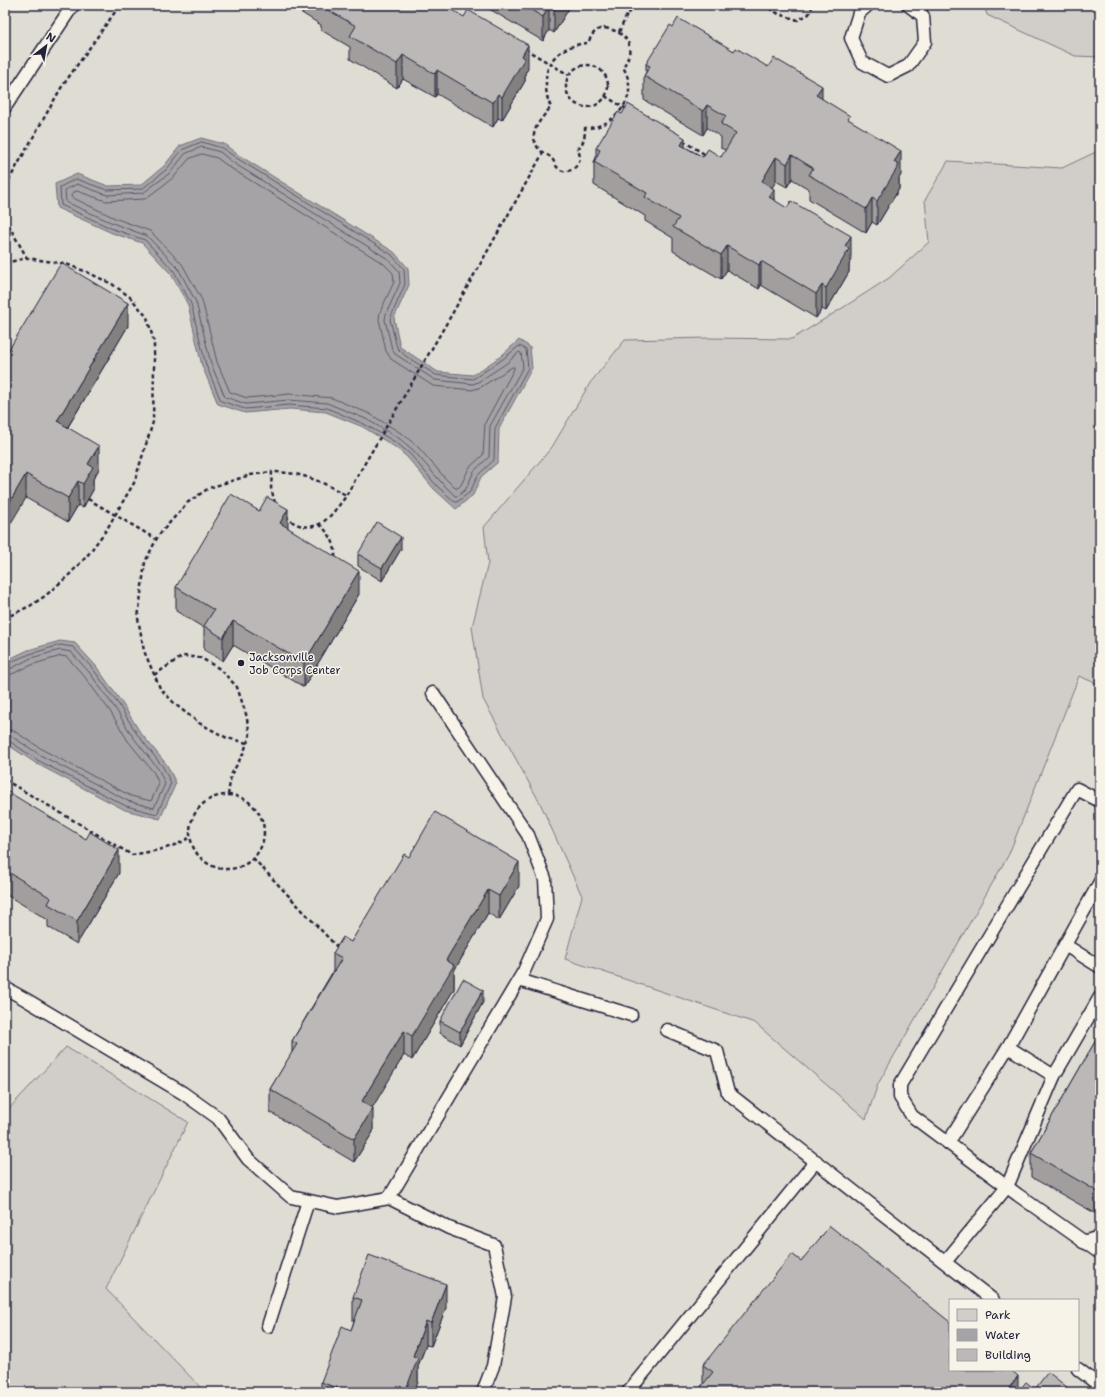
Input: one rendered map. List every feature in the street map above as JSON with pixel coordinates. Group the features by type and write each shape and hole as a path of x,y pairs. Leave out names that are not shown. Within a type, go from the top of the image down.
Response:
{"lane":[{"path":"5,106 73,5"},
{"path":"868,5 859,13 851,38 862,62 888,76 908,66 925,42 923,16 908,5"},
{"path":"390,1198 519,980 547,919 545,879 528,835 433,693"},
{"path":"1100,801 1077,789 900,1085 900,1097 912,1116 1007,1187 1100,1253"},
{"path":"948,1143 1008,1047 1100,882"},
{"path":"1065,945 1100,967"},
{"path":"519,980 631,1015"},
{"path":"5,988 183,1093 218,1118 248,1159 291,1197 338,1207 390,1198 449,1228 494,1245 505,1297 493,1366 483,1392"},
{"path":"945,1262 1007,1187 1054,1076 1100,997"},
{"path":"667,1030 717,1051 728,1093 992,1299"},
{"path":"1008,1047 1054,1076"},
{"path":"628,1392 816,1161"},
{"path":"268,1326 308,1201"},
{"path":"1083,1242 1100,1237"},
{"path":"1079,1370 1100,1386"}],"path":[{"path":"5,187 61,88 120,5"},
{"path":"619,32 626,17 635,5"},
{"path":"763,5 779,14 798,20 809,14 813,5"},
{"path":"605,28 619,32 629,43 630,49 627,61 623,67 628,77 629,92 623,106 616,116 600,126 585,128 585,135 582,144 578,149 580,155 579,161 572,170 567,172 561,170 554,163 552,158 538,148 534,137 539,120 551,107 547,100 546,71 557,55 564,49 588,43 592,34 599,29 605,28"},
{"path":"522,47 569,75"},
{"path":"582,65 596,67 605,76 607,83 605,96 595,105 582,106 575,103 567,92 566,85 569,75 576,68 582,65"},
{"path":"605,96 629,110"},
{"path":"682,140 708,156"},
{"path":"284,515 299,525 311,526 320,524 326,521 346,495 452,314 543,153"},
{"path":"5,219 27,258"},
{"path":"5,263 27,258 66,264 112,284 130,297 147,317 154,342 153,422 134,483 107,529 87,556 69,575 45,596 30,606 5,618"},
{"path":"272,472 271,488 275,505"},
{"path":"247,744 226,738 199,723 176,705 160,688 144,651 138,618 145,562 158,536 187,503 209,488 250,475 285,472 312,478 346,495"},
{"path":"88,499 156,539"},
{"path":"320,524 333,540 336,551 335,564"},
{"path":"154,675 183,656 201,658 220,669 237,687 246,714 250,735 243,754 231,775 228,795"},
{"path":"5,780 132,855 162,850 179,844 190,837"},
{"path":"228,795 240,797 250,803 258,813 263,824 264,836 260,848 253,858 243,865 231,869 219,868 208,864 198,856 192,846 190,837 191,821 196,810 205,802 216,796 228,795"},
{"path":"253,858 338,949 338,955"}],"shaded area":[{"name":"Jacksonville Job Corps Center","path":"5,5 1100,5 1100,150 1062,168 948,161 925,200 929,242 889,278 792,339 708,338 625,340 590,383 552,447 484,527 488,563 472,627 540,803 582,896 565,959 755,1023 866,1118 878,1084 1009,854 1079,675 1100,685 1100,1392 205,1392 106,1289 188,1122 5,1113"}],"green space":[{"path":"984,5 1100,5 1100,57 1075,56 987,15"},
{"path":"1100,150 1100,685 1079,676 1009,854 878,1084 866,1119 755,1023 565,959 582,896 540,803 483,699 472,627 488,563 484,527 552,447 590,383 625,340 708,338 792,339 889,278 929,242 925,200 948,161 1062,168"},
{"path":"66,1047 188,1122 106,1289 205,1392 5,1392 5,1113"}],"water":[{"path":"201,138 224,144 237,154 394,252 408,268 409,285 394,318 400,347 438,372 473,375 501,356 519,340 530,347 532,368 499,429 498,462 481,477 473,495 456,509 434,489 407,457 395,447 363,427 326,412 290,409 245,413 218,404 202,366 188,305 171,274 142,243 112,233 57,208 55,184 77,174 108,186 141,185 164,166 180,146"},
{"path":"60,641 75,643 96,666 140,732 167,765 176,783 160,819 125,810 37,764 5,743 5,661 28,650"}],"building":[{"path":"446,5 464,17 468,10 528,45 522,56 525,58 502,97 498,94 493,103 437,70 435,74 403,55 397,64 350,36 356,26 321,6"},
{"path":"523,5 557,5 554,9 549,6 543,17"},
{"path":"678,18 734,51 736,48 768,67 774,58 822,86 816,95 850,116 848,119 901,151 894,162 899,165 877,201 872,198 866,209 809,175 813,168 792,155 787,164 776,157 762,181 774,189 769,197 787,208 791,201 851,236 845,246 849,249 826,288 822,285 816,294 761,261 759,265 727,246 721,255 673,227 679,218 645,197 647,193 594,162 600,150 596,148 618,112 622,114 628,104 685,138 681,145 703,157 708,149 721,157 736,133 721,124 726,116 707,105 703,111 644,76 650,66 646,64 670,25 673,27"},
{"path":"61,263 128,303 57,421 99,446 88,464 93,467 83,484 78,481 68,498 26,474 5,510 5,356"},
{"path":"231,494 259,511 267,497 288,509 280,523 359,571 304,663 233,621 223,638 204,626 214,610 176,587"},
{"path":"377,522 401,537 382,568 358,554"},
{"path":"5,790 86,839 90,832 119,850 77,921 48,904 51,898 5,870"},
{"path":"435,812 519,862 499,896 488,890 446,960 454,965 412,1036 404,1031 362,1101 373,1108 354,1139 270,1089 297,1044 292,1041 342,958 333,953 343,937 351,942 404,854 409,857"},
{"path":"463,979 483,990 460,1032 440,1021"},
{"path":"1100,1033 1100,1193 1031,1153"},
{"path":"830,1226 949,1321 949,1371 1012,1371 1018,1376 1006,1392 697,1392 713,1372 703,1365 792,1254 801,1261"},
{"path":"369,1255 446,1284 431,1323 426,1321 413,1356 418,1358 405,1392 347,1392 321,1382 342,1326 351,1330 362,1300 353,1297"},
{"path":"1048,1372 1068,1388 1065,1392 1018,1392 1026,1382 1035,1389"}],"place":[{"name":"Jacksonville Job Corps Center","path":"241,663"}]}
